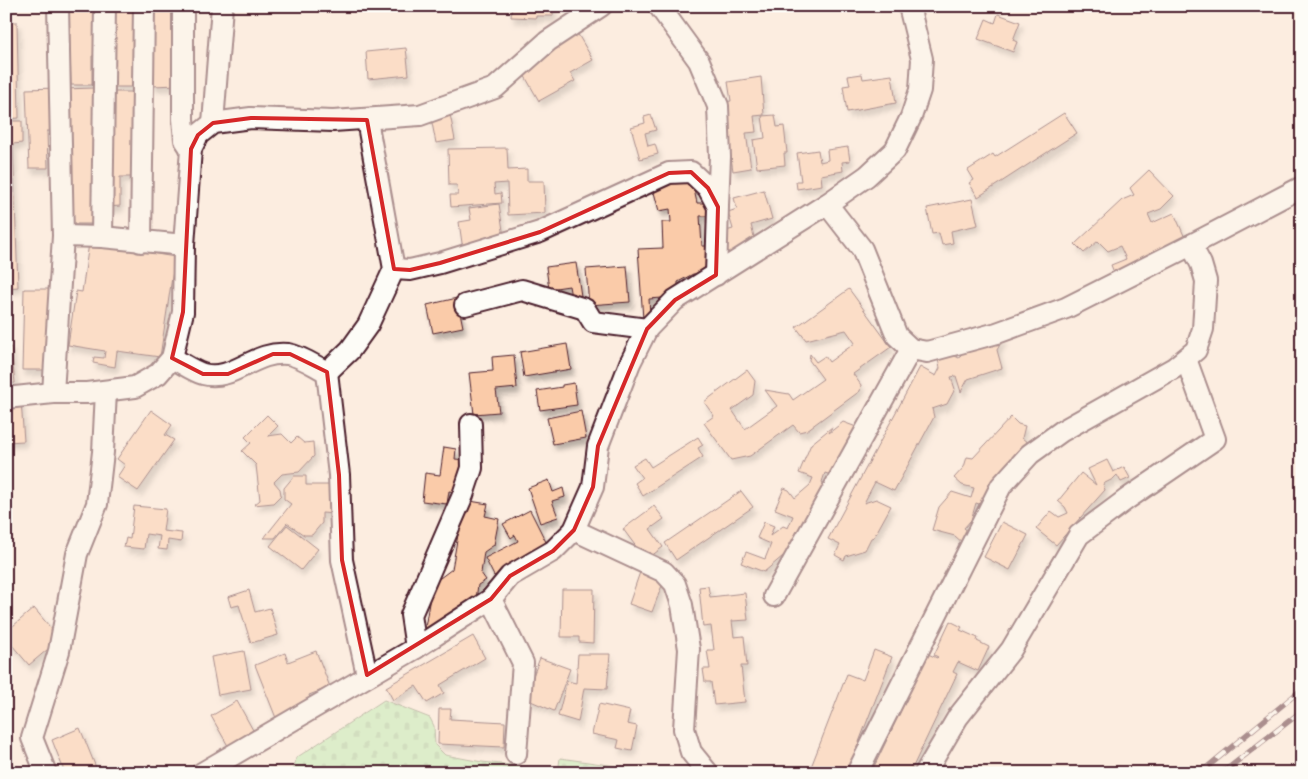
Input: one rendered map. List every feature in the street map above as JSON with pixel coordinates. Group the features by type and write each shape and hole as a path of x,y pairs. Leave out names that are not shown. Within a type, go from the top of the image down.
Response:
{"street":[{"path":"53,393 63,236 58,6"},
{"path":"102,237 105,6"},
{"path":"141,242 144,6"},
{"path":"183,6 183,119 185,140 191,149"},
{"path":"213,123 222,6"},
{"path":"6,398 53,393 88,393 135,387 158,374 172,358 183,312 184,245 191,149 198,135 213,123 251,118 333,121 420,115 495,88 548,41 601,6"},
{"path":"659,6 699,61 718,106 720,157 716,275"},
{"path":"202,773 416,648 491,599 510,576 553,551 574,530 593,487 598,446 630,363 647,329 676,300 827,204 867,176 894,150 910,117 920,90 922,59 909,7"},
{"path":"327,372 350,350 368,325 394,268 367,120"},
{"path":"394,268 410,270 440,263 540,232 669,174 691,172 708,188 718,207"},
{"path":"827,204 862,249 897,336 911,349 927,352 997,333 1066,308 1302,187"},
{"path":"63,236 102,237 184,245"},
{"path":"857,773 1000,486 1030,454 1062,431 1174,368 1196,350 1203,329 1206,281 1201,264 1192,245"},
{"path":"465,304 522,290 585,309 593,322 647,329"},
{"path":"774,596 911,349"},
{"path":"172,358 203,374 228,374 259,358 273,354 290,354 327,372"},
{"path":"925,773 958,718 1011,650 1080,535 1127,499 1215,439 1186,359"},
{"path":"327,372 339,476 342,560 367,675"},
{"path":"46,773 32,738 59,650 77,554 97,504 103,452 106,391"},
{"path":"416,648 411,616 464,495 472,468 471,424"},
{"path":"574,530 664,572 676,584 682,605 689,649 684,729 691,752 708,773"},
{"path":"491,599 523,663 516,754"}],"highlighted area":[{"path":"251,118 367,120 394,269 410,270 440,263 540,232 669,173 691,172 708,188 718,207 716,275 675,300 647,329 598,446 593,487 574,530 553,551 510,576 491,599 367,675 342,560 339,475 327,372 290,354 273,354 228,374 203,374 172,358 183,312 191,149 198,135 213,123"}],"green space":[{"path":"384,700 430,718 434,726 435,745 445,755 482,762 529,767 529,773 293,773 296,758"},
{"path":"560,758 637,769 637,773 558,773"}],"building":[{"path":"69,6 94,6 94,10 100,10 101,56 92,56 92,85 71,85"},
{"path":"111,6 139,6 140,87 113,87"},
{"path":"151,6 177,6 178,85 152,86"},
{"path":"512,6 553,6 553,16 536,16 536,18 511,17"},
{"path":"998,14 1020,22 1013,40 1017,42 1013,52 978,39 986,19 995,23"},
{"path":"6,22 17,22 19,118 6,119"},
{"path":"576,31 593,60 570,73 575,81 539,101 522,71 547,57 543,49"},
{"path":"406,48 409,75 368,79 366,52"},
{"path":"862,74 863,79 892,75 896,103 847,112 843,86 850,85 848,76"},
{"path":"761,77 764,115 754,116 756,132 746,133 751,168 733,171 723,102 731,101 728,82"},
{"path":"57,88 59,131 47,131 48,168 29,168 26,89"},
{"path":"94,88 97,224 66,224 64,89"},
{"path":"107,92 137,92 138,177 120,177 120,206 108,207"},
{"path":"1064,113 1077,133 978,197 969,183 974,180 968,170 993,154 995,157"},
{"path":"450,114 455,140 436,143 431,118"},
{"path":"651,115 656,130 645,133 648,146 655,144 658,154 640,159 631,127 645,123 644,117"},
{"path":"775,115 777,127 784,126 787,153 784,153 785,165 757,168 753,140 765,138 762,116"},
{"path":"6,121 22,121 22,143 13,144 18,287 6,288"},
{"path":"848,147 850,161 842,162 843,171 821,175 822,185 797,189 796,181 801,181 797,153 818,150 820,162 828,160 827,150"},
{"path":"507,148 508,170 527,169 527,181 544,181 545,213 508,215 507,183 494,184 495,194 501,193 502,203 451,207 450,195 458,195 457,185 449,185 448,149"},
{"path":"1149,170 1174,196 1161,209 1148,214 1152,223 1174,213 1186,240 1115,275 1111,265 1126,259 1120,246 1108,251 1098,241 1084,253 1075,244 1122,200 1134,195 1130,188"},
{"path":"691,176 697,203 710,203 711,216 700,216 702,246 709,246 710,272 693,274 678,282 678,292 662,298 649,299 650,315 643,319 638,249 663,248 662,222 671,222 670,209 659,211 652,185"},
{"path":"764,190 772,219 751,225 756,245 734,251 736,259 726,262 719,233 733,229 728,212 737,209 734,198"},
{"path":"972,199 978,225 951,231 953,243 942,245 939,233 932,234 927,208"},
{"path":"499,204 504,237 463,250 459,222 471,220 469,208"},
{"path":"89,243 175,257 160,357 117,351 115,367 93,363 94,357 104,358 105,351 68,345 76,291 82,292"},
{"path":"576,263 581,296 571,297 569,286 549,289 546,267"},
{"path":"627,266 630,302 589,305 586,269"},
{"path":"24,289 49,289 47,370 22,370"},
{"path":"849,289 891,347 853,374 861,385 860,391 807,430 799,432 793,425 750,456 731,460 704,423 714,416 704,402 747,370 755,381 753,395 732,410 745,429 777,406 765,390 789,394 793,400 823,379 809,360 810,354 816,362 825,356 829,362 855,343 846,330 806,340 796,327"},
{"path":"457,298 463,327 433,333 427,305"},
{"path":"1302,307 1302,335 1296,334"},
{"path":"1004,337 997,350 1002,368 968,379 961,392 956,376 951,377 955,389 947,404 932,409 934,417 894,491 875,482 864,503 876,499 891,506 865,550 846,556 844,560 835,555 840,545 828,539 920,367 936,376 940,368 938,359 953,355 959,358 964,349"},
{"path":"567,344 571,369 524,377 520,352"},
{"path":"11,347 15,383 6,384 6,348"},
{"path":"514,355 517,388 496,390 499,412 474,414 469,373 493,371 492,357"},
{"path":"574,383 577,405 540,410 537,391"},
{"path":"21,401 24,441 6,442 6,402"},
{"path":"151,410 172,425 165,435 174,440 138,491 117,477 125,465 117,459"},
{"path":"581,411 586,438 553,444 547,418"},
{"path":"267,415 278,426 268,436 282,434 291,443 297,437 304,443 313,442 314,456 299,472 282,474 274,482 280,489 281,495 273,503 254,505 260,500 256,465 242,451 251,443 245,437"},
{"path":"1011,417 1018,424 1025,426 1022,438 1028,443 986,493 982,505 976,503 971,520 964,528 969,532 964,544 955,536 932,530 939,507 952,492 971,498 974,488 962,485 954,478 964,467 967,457 973,458"},
{"path":"843,422 859,428 846,458 828,474 825,473 822,482 824,485 802,540 764,572 741,563 746,552 765,559 771,544 757,538 764,522 774,526 770,536 783,526 788,528 793,516 775,509 784,488 789,490 795,498 810,485 813,478 799,473 811,444 832,427 829,433"},
{"path":"698,437 703,445 698,448 703,457 643,496 635,483 642,478 633,465 645,458 651,467"},
{"path":"444,447 456,449 455,459 466,460 462,493 449,491 447,504 422,501 425,473 440,475"},
{"path":"1107,460 1113,472 1124,467 1130,478 1121,482 1117,475 1103,484 1105,490 1056,545 1036,529 1051,511 1059,517 1068,513 1065,507 1058,501 1081,473 1096,485 1088,469"},
{"path":"294,476 306,476 306,485 336,485 335,514 322,513 322,523 312,535 304,535 287,523 275,538 264,538 291,504 284,499 284,488"},
{"path":"549,480 553,492 563,488 565,497 552,501 558,517 540,523 528,488"},
{"path":"741,491 753,507 676,560 665,543"},
{"path":"464,500 488,504 485,516 499,519 494,545 484,552 481,573 486,580 478,585 476,599 434,630 425,628 432,584 452,569"},
{"path":"134,506 166,509 163,531 182,533 181,542 168,540 167,550 158,549 160,536 146,534 144,549 124,547 126,538 130,539"},
{"path":"654,506 664,519 650,529 663,547 646,560 623,529"},
{"path":"530,510 549,548 494,576 485,558 518,541 515,535 511,538 503,524"},
{"path":"1002,522 1028,535 1010,570 984,557"},
{"path":"287,525 318,549 301,570 270,546"},
{"path":"640,572 664,580 652,612 629,604"},
{"path":"708,586 710,597 745,593 748,620 732,621 734,637 744,636 747,666 741,666 745,702 714,705 711,682 705,682 703,669 710,669 707,650 714,650 711,626 703,627 699,587"},
{"path":"562,589 594,589 593,643 579,642 579,637 561,637"},
{"path":"249,590 255,612 270,608 278,635 251,643 239,605 231,607 228,597"},
{"path":"34,608 60,639 29,665 6,638 6,632"},
{"path":"950,621 962,627 960,630 978,638 977,641 989,647 978,671 958,662 953,672 957,674 910,773 871,773 928,654 938,657 934,655"},
{"path":"473,636 485,658 440,685 444,693 427,703 416,686 393,700 386,687"},
{"path":"874,650 892,657 847,773 825,773 811,767 847,674 863,680"},
{"path":"244,651 251,689 218,695 211,657"},
{"path":"316,651 330,687 309,695 312,704 276,718 255,665 285,653 288,662"},
{"path":"578,654 610,654 607,689 584,688 578,722 558,716 567,681 576,683"},
{"path":"540,658 570,669 554,711 526,699"},
{"path":"237,701 254,732 231,751 211,716"},
{"path":"599,704 630,711 627,724 637,726 632,751 617,748 619,740 592,734"},
{"path":"439,709 451,709 450,719 505,722 504,747 438,744"},
{"path":"80,728 97,770 90,773 65,773 52,740"},
{"path":"6,759 11,760 9,773 6,773"}],"railway":[{"path":"1200,773 1302,689"},
{"path":"1222,773 1302,711"}]}
